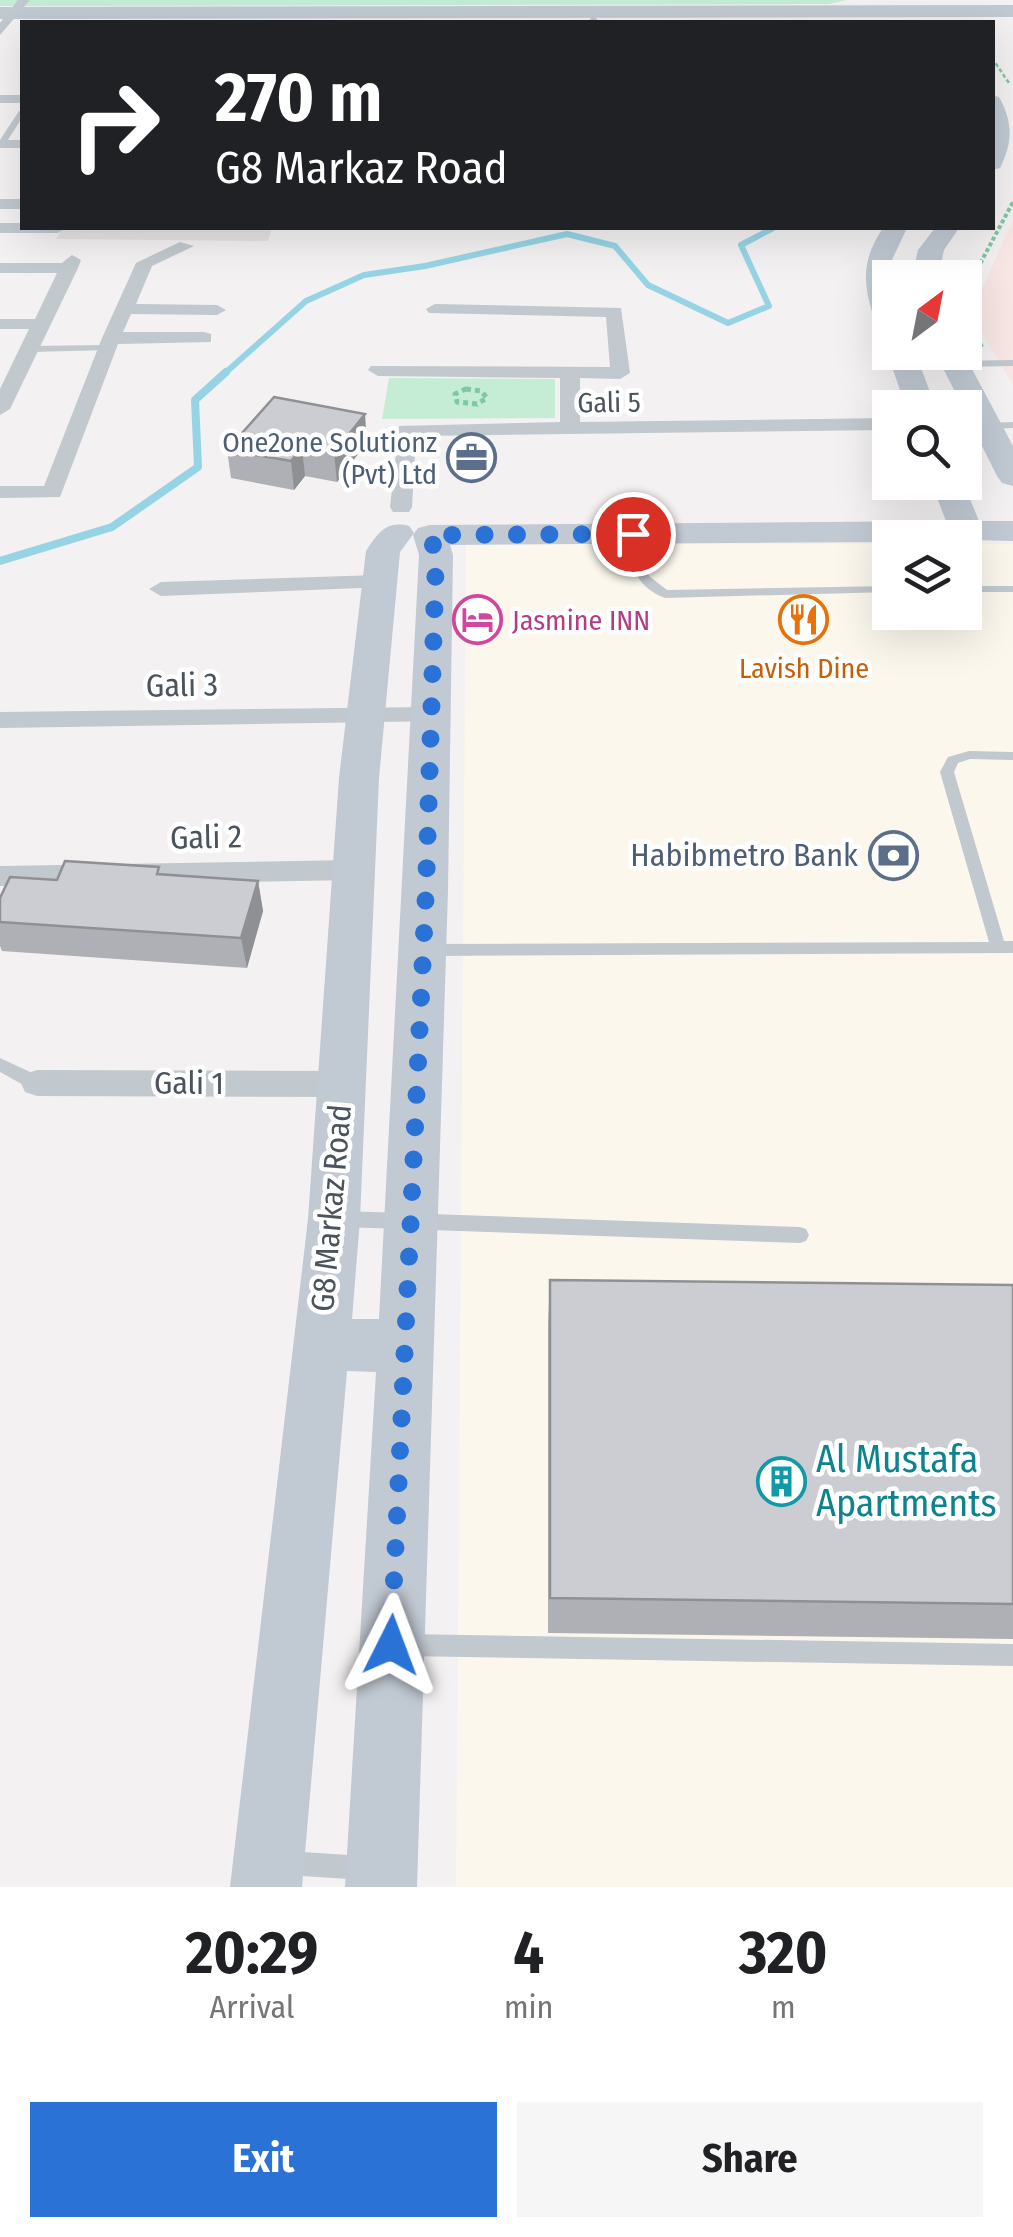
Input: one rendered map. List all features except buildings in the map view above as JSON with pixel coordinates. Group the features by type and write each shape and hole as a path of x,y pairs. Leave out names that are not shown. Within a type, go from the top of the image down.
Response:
{"street":[{"path":"46,0 92,13"},
{"path":"841,12 878,0"},
{"path":"670,20 934,11 1010,14"},
{"path":"7,17 92,13 906,14"},
{"path":"7,17 358,20"},
{"path":"995,106 1006,123 1006,134 995,158"},
{"path":"0,228 50,244 70,264 32,349 6,382 0,409"},
{"path":"877,260 894,230"},
{"path":"929,260 946,230"},
{"path":"0,268 50,244"},
{"path":"0,492 52,492 144,263 186,246"},
{"path":"124,309 216,310"},
{"path":"378,370 620,372 614,312 435,309"},
{"path":"0,324 42,324"},
{"path":"109,343 204,338"},
{"path":"961,370 1001,426 1013,476"},
{"path":"570,371 570,430"},
{"name":"Gali 5","path":"416,521 406,430 872,424"},
{"path":"928,520 956,506 1013,531"},
{"path":"416,521 1013,506"},
{"path":"416,521 633,534 872,534"},
{"path":"381,1878 424,950 436,555 416,521"},
{"name":"G8 Markaz Road","path":"267,1875 334,1219 352,880 378,582 385,544 416,521"},
{"path":"161,589 378,582"},
{"name":"Gali 3","path":"0,720 430,715"},
{"name":"Gali 2","path":"0,876 352,880"},
{"path":"352,880 426,890"},
{"name":"Gali 1","path":"37,1083 342,1084"},
{"path":"320,1344 406,1346"}],"lane":[{"path":"0,144 20,116"},
{"path":"32,349 109,343"},
{"path":"982,360 1013,363"},
{"path":"633,534 647,587 664,594 872,589"},
{"path":"982,589 1013,589"},
{"path":"424,950 1006,947 947,772 953,760 969,755 1013,756"},
{"path":"0,1064 37,1083"},
{"path":"334,1219 800,1235"},
{"path":"391,1645 1013,1655"},
{"path":"267,1875 381,1878"}],"path":[{"path":"995,62 1013,88"},
{"path":"982,260 1013,202"}],"shaded area":[{"path":"1013,220 1013,385 982,333 982,289"},
{"path":"62,230 271,230 268,241 56,239"},
{"path":"466,544 872,544 872,630 982,630 982,544 1013,544 1013,1887 456,1887"}],"green space":[{"path":"0,0 846,0 829,4 0,6"},
{"path":"389,378 555,379 555,418 382,419"}],"waterway":[{"path":"224,374 306,301 364,275 425,266 567,234 615,246 648,285 728,323 769,306 741,245 769,230"},
{"path":"0,561 112,527 198,467 195,400 226,372"}],"place":[{"name":"One2one Solutionz (Pvt) Ltd","path":"472,458"},
{"name":"Jasmine INN","path":"477,620"},
{"name":"Lavish Dine","path":"804,620"},
{"name":"Habibmetro Bank","path":"893,855"},
{"name":"Al Mustafa Apartments","path":"781,1481"}],"route":[{"path":"391,1645 426,890 436,555 430,535 633,534"}]}
